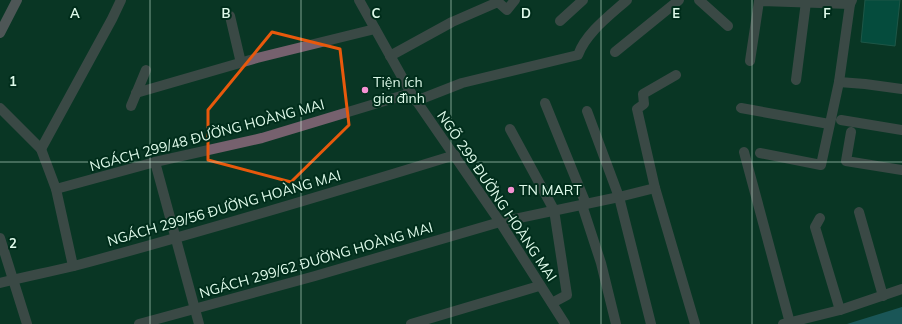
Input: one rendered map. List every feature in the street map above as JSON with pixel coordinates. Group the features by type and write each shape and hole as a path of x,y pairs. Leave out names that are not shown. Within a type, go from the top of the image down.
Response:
{"street":[{"path":"0,33 17,0"},
{"path":"41,149 121,0"},
{"name":"NGÕ 299 ĐƯỜNG HOÀNG MAI","path":"359,0 414,97 500,222 565,324"},
{"path":"390,56 452,22 498,1 507,10 515,0"},
{"path":"560,21 583,0"},
{"name":"NGÁCH 299/48 ĐƯỜNG HOÀNG MAI","path":"56,189 155,162 262,138 462,83 578,55 581,46 601,23 627,0"},
{"path":"615,52 679,0"},
{"path":"699,0 728,26"},
{"path":"750,61 760,1 851,2 838,82 821,165 760,153"},
{"path":"796,80 806,2"},
{"path":"230,16 241,63"},
{"path":"136,93 241,63 375,29"},
{"path":"131,106 146,70"},
{"path":"676,75 643,94 644,104 637,109 655,188 695,324"},
{"path":"838,82 902,89"},
{"path":"545,103 584,205 601,263 616,324"},
{"path":"0,108 41,149 56,189 73,266"},
{"path":"741,108 829,124"},
{"path":"587,111 619,197 651,324"},
{"path":"841,120 902,130"},
{"path":"510,129 554,210 567,295 552,303"},
{"path":"851,132 846,161 902,170"},
{"path":"744,152 787,323 840,310 902,289"},
{"name":"NGÁCH 299/56 ĐƯỜNG HOÀNG MAI","path":"0,283 73,266 308,200 455,156"},
{"path":"155,162 199,324"},
{"name":"NGÁCH 299/62 ĐƯỜNG HOÀNG MAI","path":"140,324 195,310 500,222 584,205 655,188"},
{"path":"859,212 883,296"},
{"path":"820,218 815,227 840,310"},
{"path":"0,238 27,324"},
{"path":"411,324 540,286"}],"highlighted area":[{"path":"272,32 340,49 349,125 291,182 208,160 208,110"}],"water":[{"path":"902,307 902,324 847,324"}],"building":[{"path":"865,0 900,0 895,46 861,42"}],"place":[{"name":"Tiện ích gia đình","path":"365,90"},
{"name":"TN MART","path":"511,190"}]}
